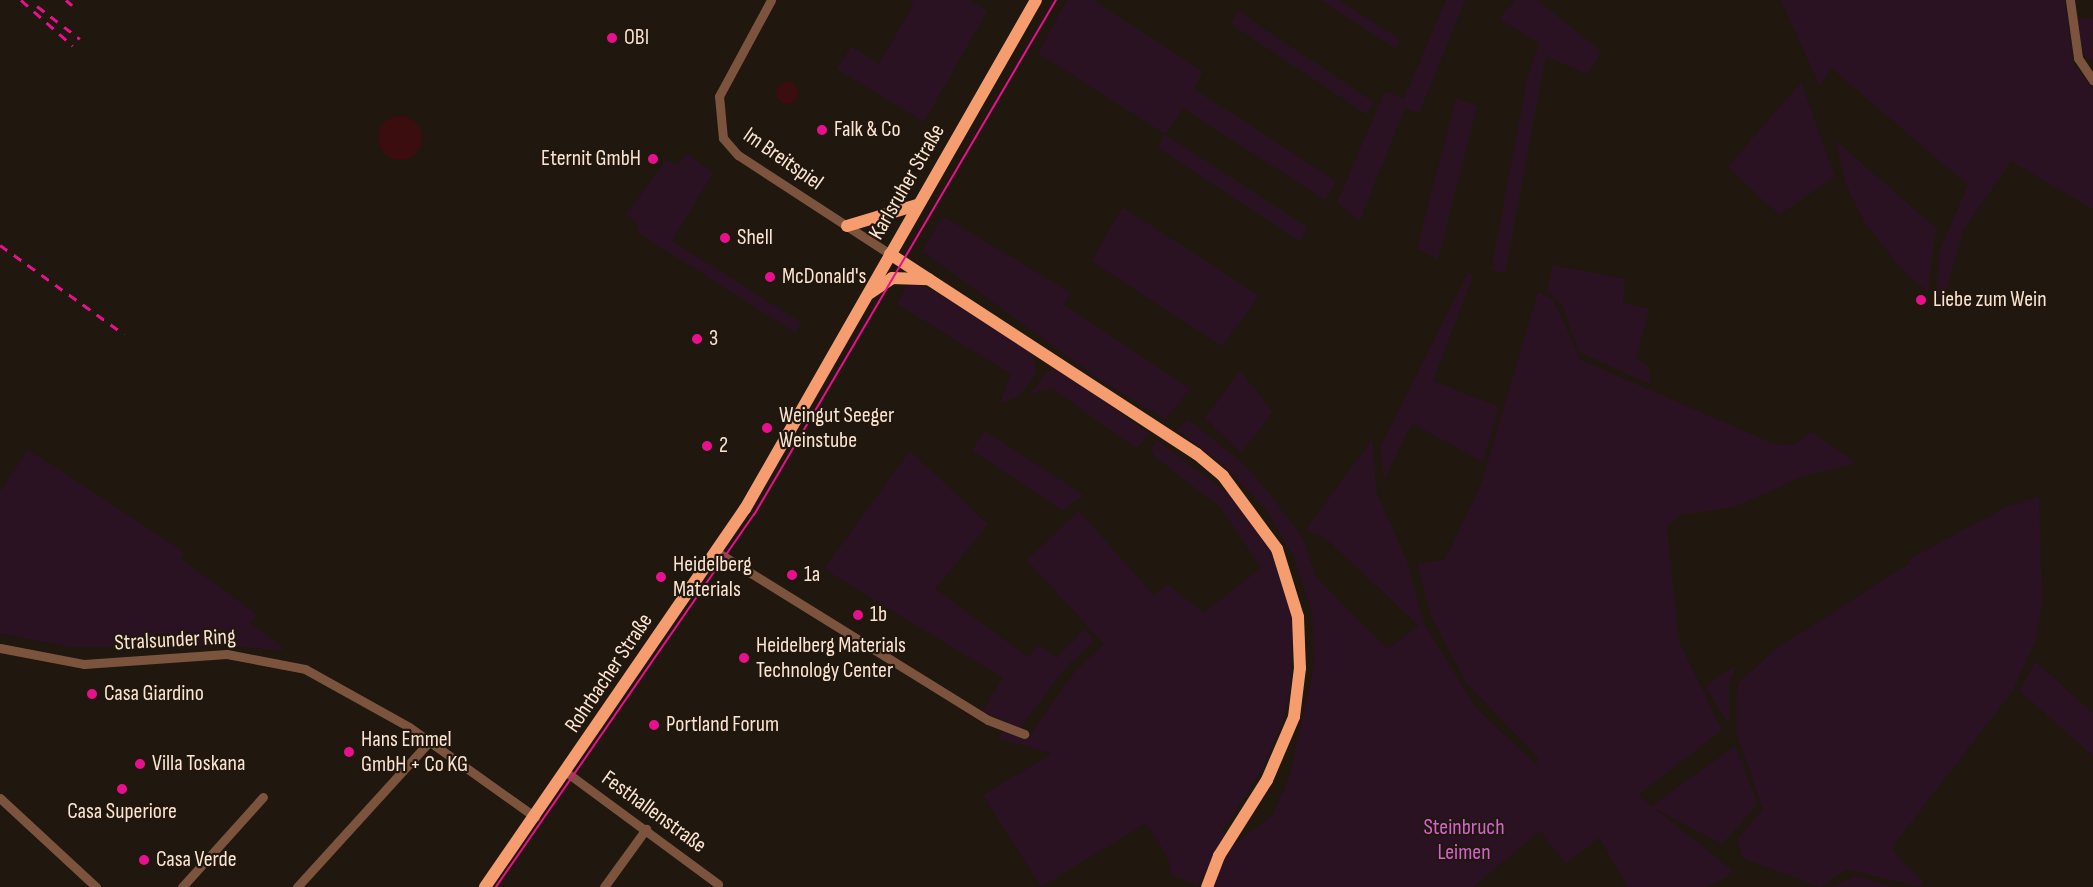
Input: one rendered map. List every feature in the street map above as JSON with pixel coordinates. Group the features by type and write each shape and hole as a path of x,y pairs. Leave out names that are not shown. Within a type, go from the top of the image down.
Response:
{"main road":[{"name":"Karlsruher Straße","path":"817,385 917,205 1036,0"},
{"path":"847,226 917,205"},
{"path":"890,254 936,280 1176,440 1223,477 1262,523 1288,577 1300,641 1298,686 1287,739 1207,887"},
{"path":"867,294 892,278 936,280"},
{"name":"Rohrbacher Straße","path":"485,887 717,552 817,385"}],"street":[{"name":"Im Breitspiel","path":"771,0 726,76 719,96 720,132 738,155 890,254"},
{"path":"2070,0 2078,58 2093,80"},
{"path":"717,552 988,720 1024,734"},
{"name":"Stralsunder Ring","path":"0,648 84,664 186,655 265,657 348,689 429,742 535,817"},
{"path":"297,887 429,742"},
{"name":"Festhallenstraße","path":"566,772 718,884"},
{"path":"182,887 263,797"},
{"path":"0,798 96,887"},
{"path":"604,887 646,829"}],"green space":[{"path":"911,0 969,0 987,11 924,122 837,69 851,46 879,64 914,4"},
{"path":"1067,0 1093,0 1203,72 1194,89 1336,181 1325,200 1183,108 1165,134 1038,53"},
{"path":"1321,0 1339,0 1400,39 1396,49"},
{"path":"1446,0 1465,0 1419,114 1405,108 1360,220 1337,203 1385,91 1404,99"},
{"path":"1515,0 1537,0 1602,52 1587,74 1546,56 1505,274 1491,270 1528,76 1539,43 1499,19"},
{"path":"1781,0 2065,0 2073,62 2093,89 2093,209 2011,161 1963,231 1943,301 1936,298 1940,250 1968,185 1831,68 1820,87"},
{"path":"1238,11 1374,102 1367,115 1231,24"},
{"path":"2093,18 2093,60 2084,56 2076,19"},
{"path":"1801,82 1835,177 1779,215 1728,167"},
{"path":"1456,98 1477,106 1438,259 1417,249"},
{"path":"1165,134 1308,228 1300,241 1158,148"},
{"path":"1835,140 1936,228 1928,292 1903,271 1864,222 1846,184"},
{"path":"687,153 713,173 672,241 801,322 796,333 637,232 639,224 626,215 666,160 678,165"},
{"path":"1123,207 1259,296 1222,346 1091,261"},
{"path":"943,216 1071,293 1064,305 1190,389 1165,419 1095,376 922,251"},
{"path":"1552,265 1625,279 1623,303 1649,309 1636,359 1648,366 1652,385 1579,352 1562,305 1547,290"},
{"path":"1468,273 1474,274 1433,381 1499,407 1483,462 1412,423 1384,480 1380,448"},
{"path":"909,281 951,299 1034,352 1036,374 1018,397 1000,404 1011,374 897,304"},
{"name":"Steinbruch Leimen","path":"1538,292 1553,299 1581,360 1774,444 1794,445 1812,432 1856,463 1804,476 1734,507 1680,515 1667,527 1679,642 1722,730 1638,795 1652,806 1735,746 1758,804 1722,844 1654,808 1732,870 1728,876 1706,887 1628,887 1599,838 1566,863 1540,831 1473,887 1204,887 1208,882 1202,875 1198,885 1171,875 1169,859 1146,823 1041,887 983,795 1052,754 998,738 1005,730 1029,737 1073,674 1104,644 1027,560 1079,511 1154,596 1167,584 1204,613 1261,568 1220,507 1154,456 1151,448 1156,440 1238,501 1274,555 1294,617 1290,690 1282,724 1262,769 1224,829 1219,826 1233,845 1273,815 1289,778 1314,667 1313,616 1294,558 1265,508 1225,467 1177,430 1188,419 1243,464 1271,495 1304,541 1315,576 1387,649 1419,626 1324,537 1306,530 1372,439 1377,494 1407,561 1424,624 1476,708 1537,765 1538,757 1467,684 1432,618 1417,564 1445,560 1481,485"},
{"path":"1058,368 1150,434 1136,448 1051,388 1029,395 1047,372"},
{"path":"1240,371 1273,412 1241,453 1205,418"},
{"path":"984,431 1084,495 1062,510 972,450"},
{"path":"28,450 184,552 181,559 257,615 251,624 284,648 281,651 235,646 70,647 0,633 0,491"},
{"path":"910,451 988,524 935,589 1028,657 1039,645 1057,658 1085,629 1095,641 1066,667 1020,728 982,711 1003,678 824,569"},
{"path":"2039,497 2042,605 2036,640 2012,692 1894,844 1893,852 1923,882 1921,887 1846,869 1820,887 1743,858 1737,840 1763,809 1737,735 1738,683 1776,649 1910,563 1908,560 2006,507"},
{"path":"2035,661 2093,713 2093,756 2020,691"},
{"path":"1738,664 1729,681 1729,725 1705,686"},
{"path":"1856,876 1880,883 1893,887 1831,887"}],"shaded area":[{"path":"787,82 795,85 798,93 795,101 787,104 779,101 776,93 779,85"},
{"path":"400,116 415,123 422,138 415,153 400,160 385,153 378,138 385,123"}],"tram line":[{"path":"496,887 754,515 1056,0"}],"railway":[{"path":"21,0 73,46"},
{"path":"66,0 72,5"},
{"path":"37,6 80,39"},
{"path":"0,245 124,334"}],"place":[{"name":"OBI","path":"612,38"},
{"name":"Falk & Co","path":"822,130"},
{"name":"Eternit GmbH","path":"653,159"},
{"name":"Shell","path":"725,238"},
{"name":"McDonald's","path":"770,277"},
{"name":"Liebe zum Wein","path":"1921,300"},
{"name":"3","path":"697,339"},
{"name":"Weingut Seeger Weinstube","path":"767,428"},
{"name":"2","path":"707,446"},
{"name":"1a","path":"792,575"},
{"name":"Heidelberg Materials","path":"661,577"},
{"name":"1b","path":"858,615"},
{"name":"Heidelberg Materials Technology Center","path":"744,658"},
{"name":"Casa Giardino","path":"92,694"},
{"name":"Portland Forum","path":"654,725"},
{"name":"Hans Emmel GmbH + Co KG","path":"349,752"},
{"name":"Villa Toskana","path":"140,764"},
{"name":"Casa Superiore","path":"122,789"},
{"name":"Casa Verde","path":"144,860"}]}
